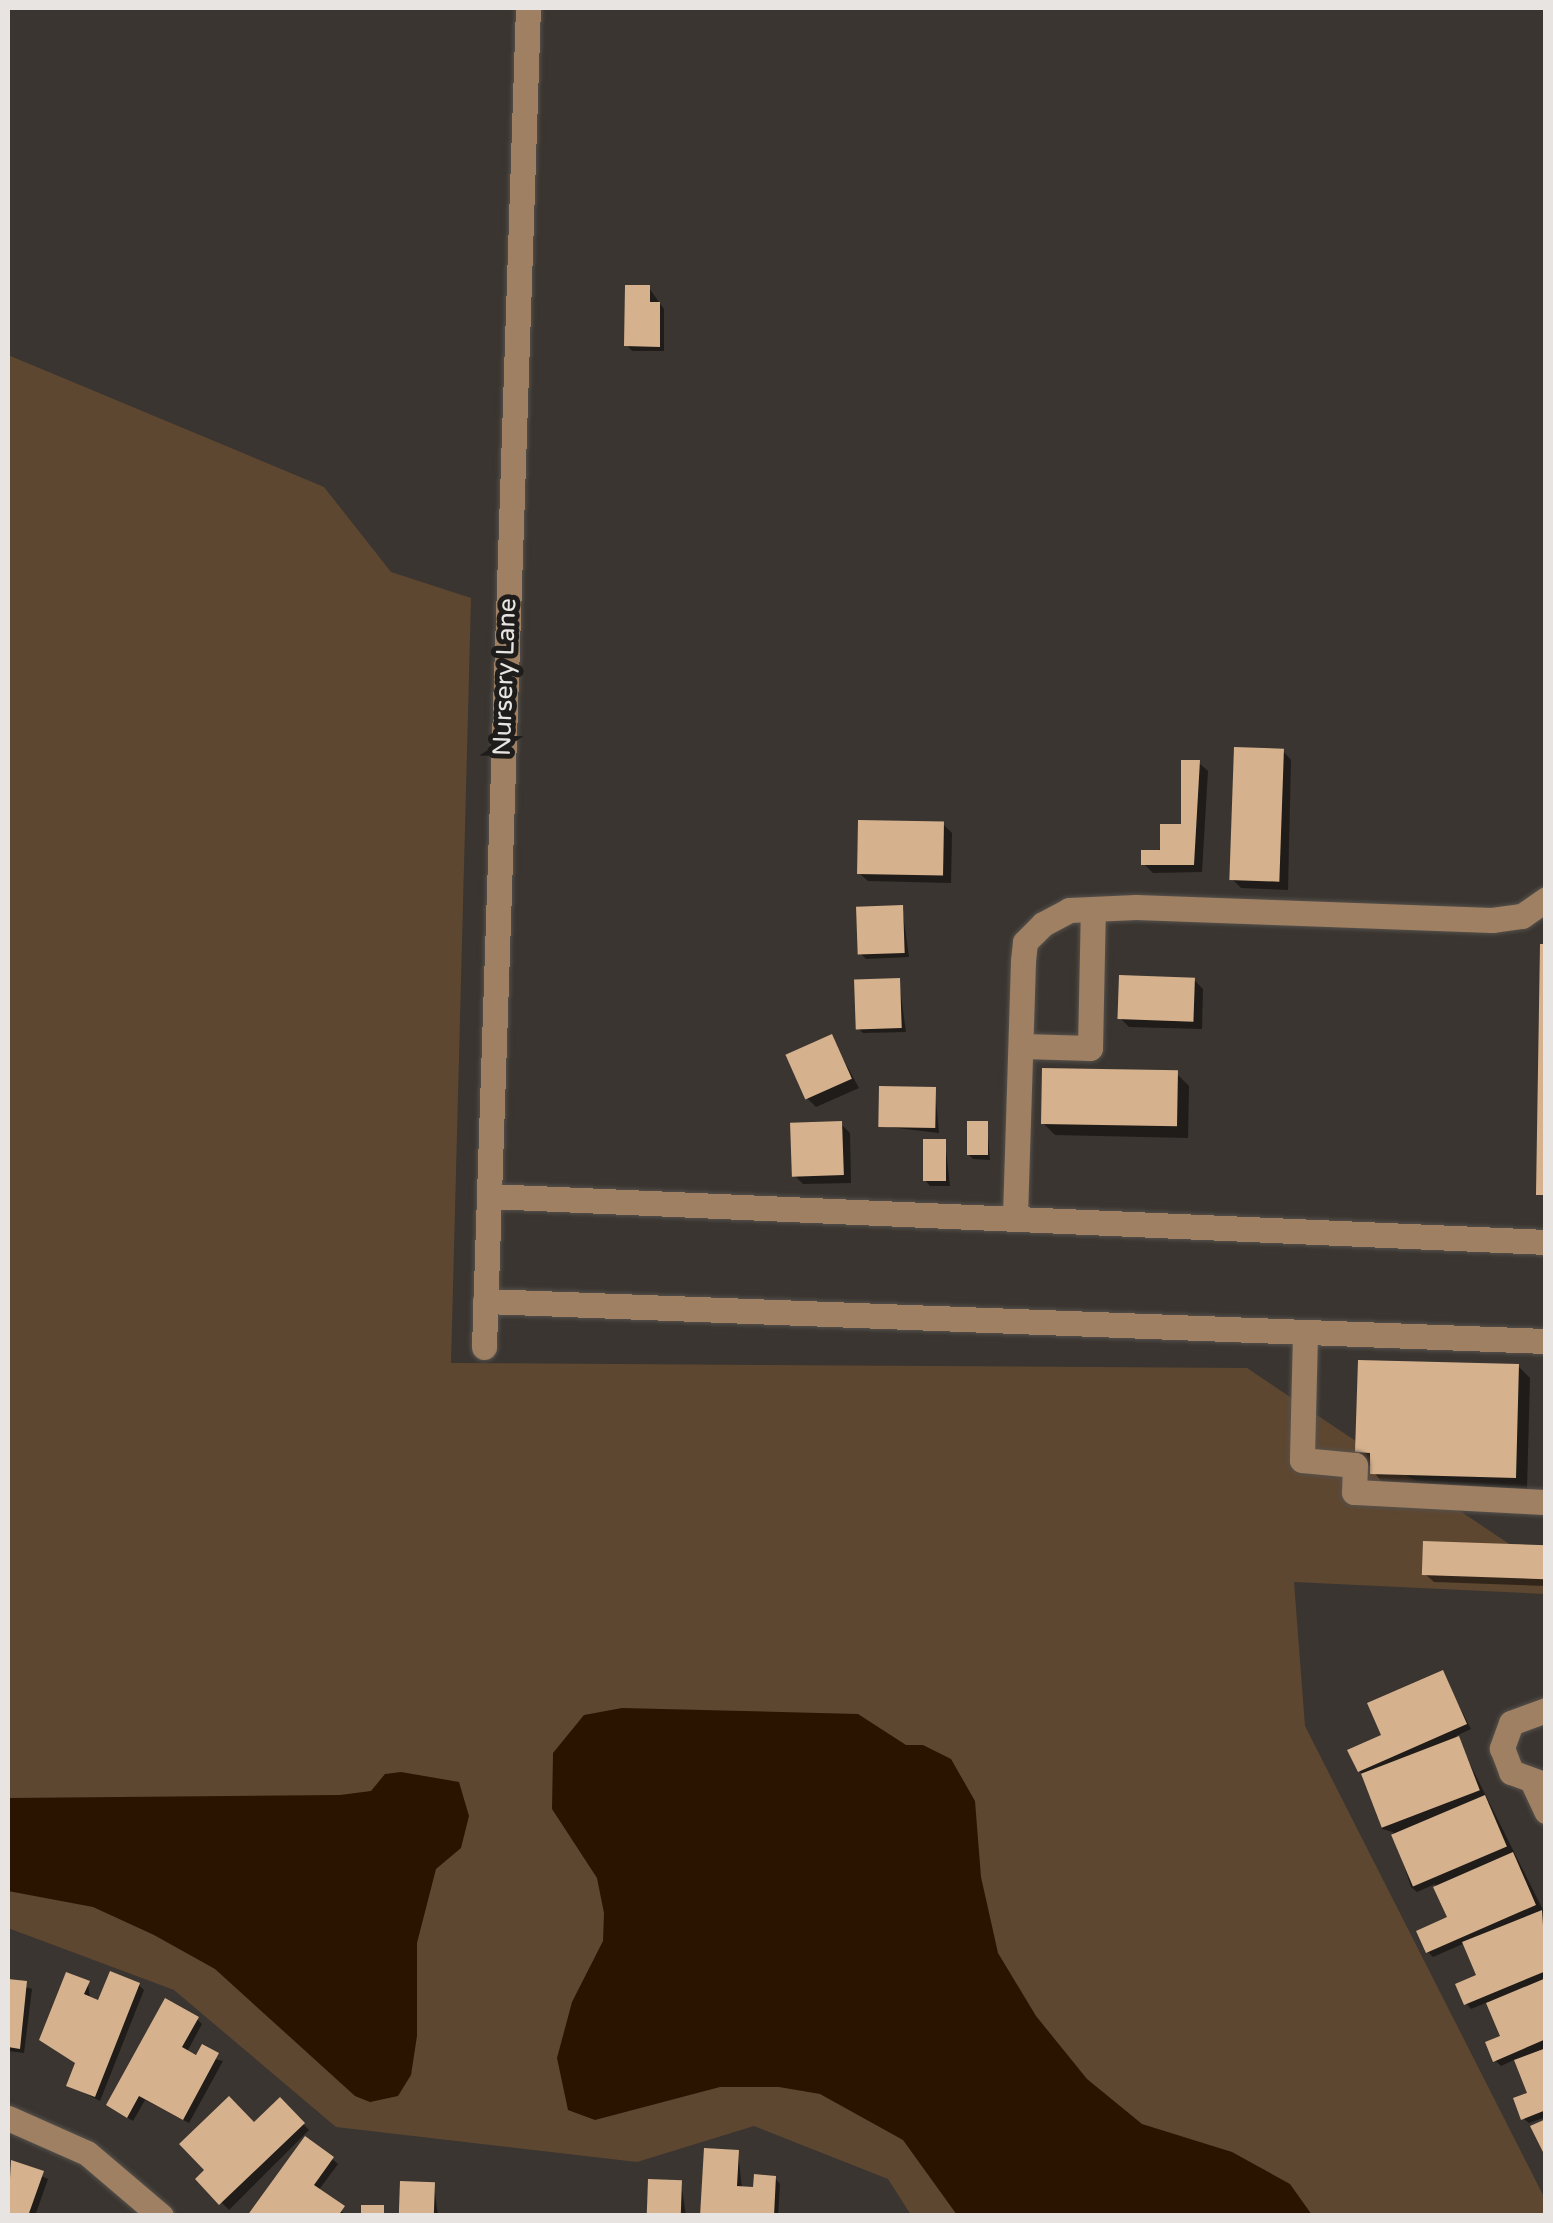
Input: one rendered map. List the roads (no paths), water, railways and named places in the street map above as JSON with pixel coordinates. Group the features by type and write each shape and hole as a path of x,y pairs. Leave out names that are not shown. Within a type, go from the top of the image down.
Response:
{"street":[{"name":"Nursery Lane","path":"484,1347 528,8"},
{"path":"1015,1216 1025,942 1068,910 1492,920 1522,916 1546,899"},
{"path":"1023,1046 1090,1048 1094,910"},
{"path":"489,1196 1546,1242"},
{"path":"486,1301 1546,1340"},
{"path":"1306,1334 1302,1460 1356,1465 1354,1492 1546,1502"},
{"path":"1546,1710 1512,1723 1502,1748 1512,1772 1540,1785 1546,1811"},
{"path":"8,2118 87,2153 161,2216"}]}
